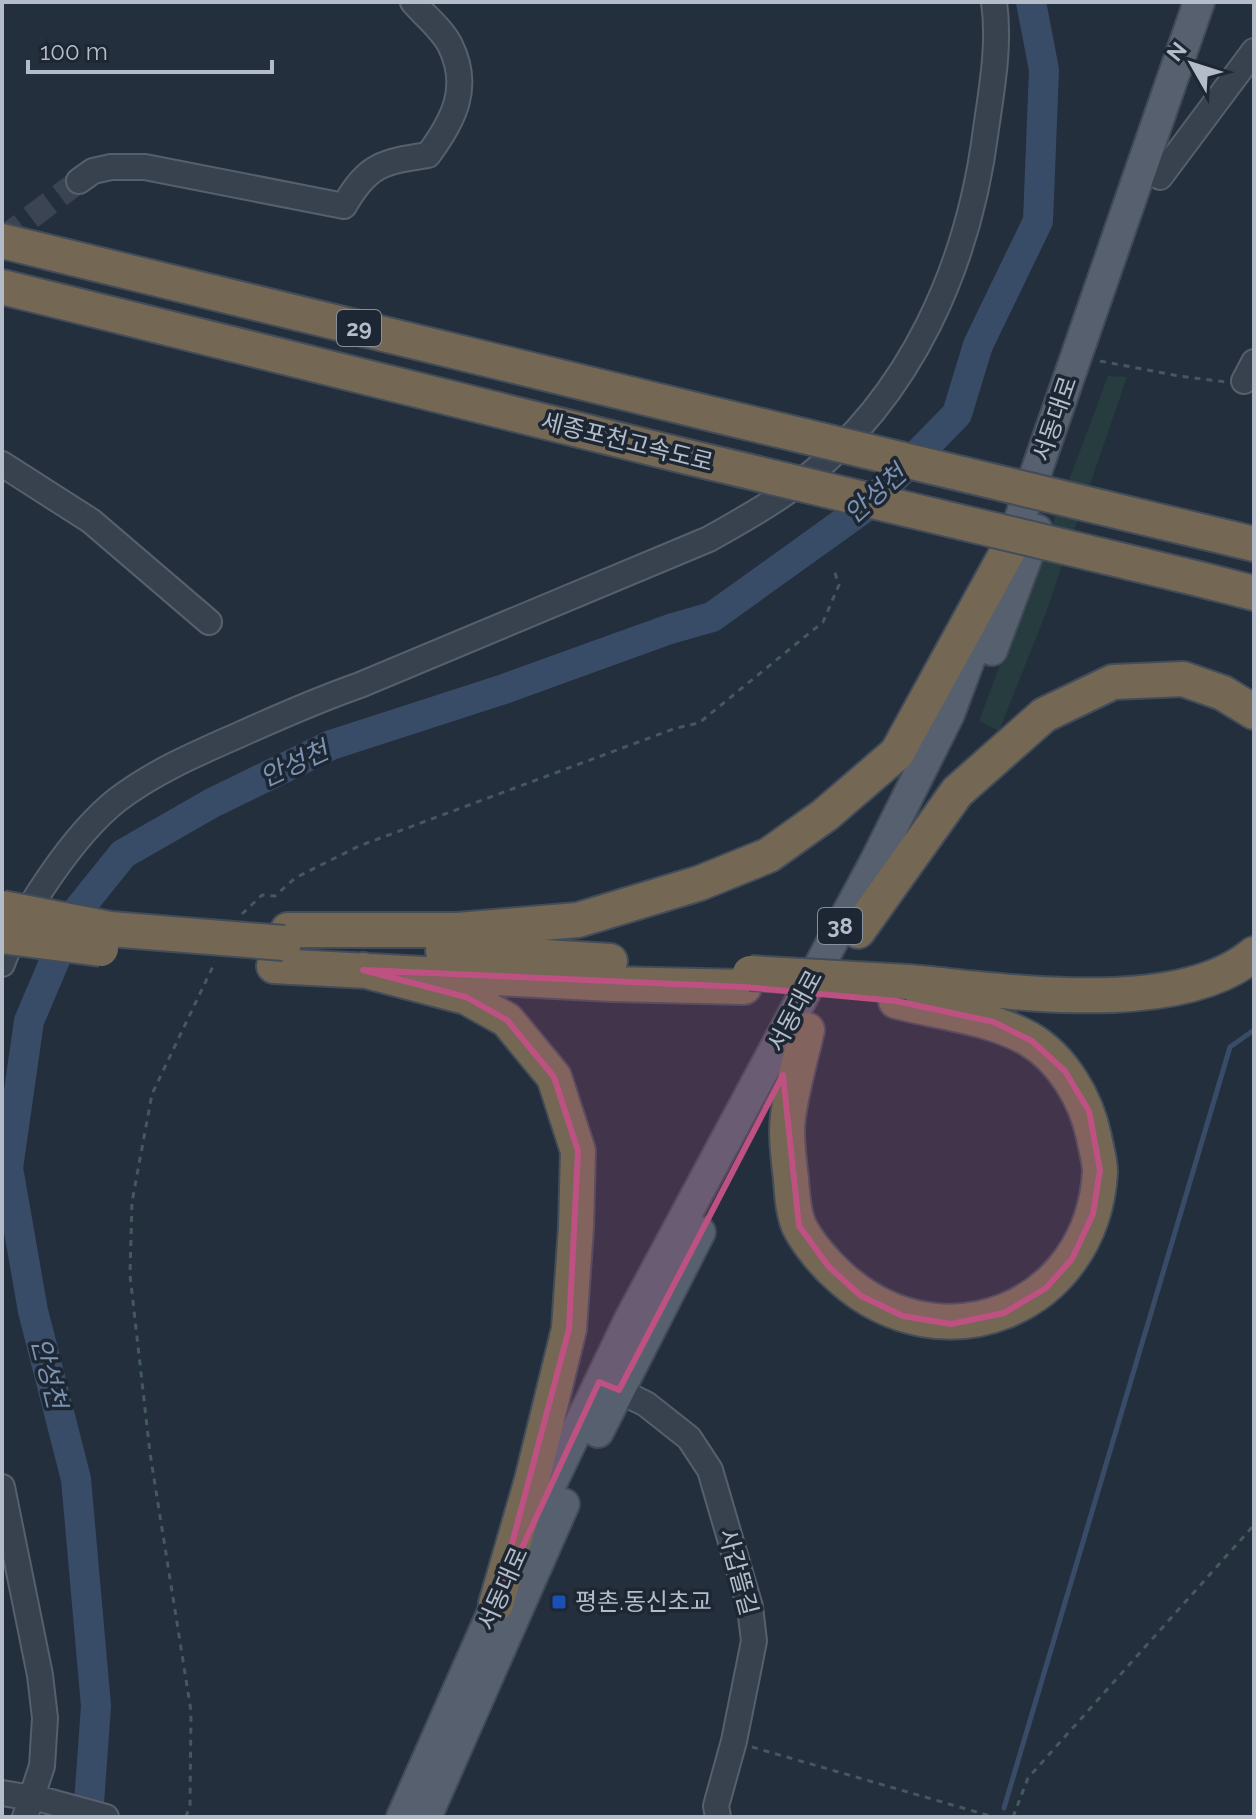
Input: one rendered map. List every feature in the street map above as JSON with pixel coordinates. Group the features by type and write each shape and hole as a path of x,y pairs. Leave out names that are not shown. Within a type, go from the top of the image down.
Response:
{"highway":[{"name":"세종포천고속도로","path":"2,241 1240,540"},
{"name":"세종포천고속도로","path":"2,287 1254,593"},
{"path":"282,947 578,920 700,883 769,855 825,815 897,753 1009,549"},
{"path":"858,931 957,792 1044,715 1113,682 1183,679 1223,693 1254,712"},
{"path":"2,908 110,929 282,947 466,997 507,1020 554,1077 578,1151 569,1329 532,1480 496,1604"},
{"path":"2,936 539,955 747,980 902,991 1093,998 1186,987 1243,963 1254,954"},
{"path":"363,970 611,984 747,980"},
{"path":"807,1030 787,1128 792,1191 799,1226 829,1267 861,1296 903,1316 951,1324 1004,1313 1046,1288 1072,1259 1093,1214 1100,1170 1089,1111 1065,1071 1032,1041 994,1022 929,1010 902,991"}],"main road":[{"name":"서동대로","path":"426,1817 555,1521 609,1386 629,1321 876,860 949,714 1199,2"},
{"name":"서동대로","path":"402,1817 496,1604 609,1386 807,1030 950,744 1009,612 1218,2"}],"street":[{"path":"79,181 93,171 111,167 145,167 344,206 357,182 386,161 428,155 455,111 461,81 449,43 413,2"},
{"path":"2,964 26,914 81,837 116,801 172,765 320,699 709,539 761,510 831,456 886,394 927,332 941,301 974,196 984,143 995,65 994,2"},
{"path":"1160,177 1254,51"},
{"path":"2,464 91,521 209,622"},
{"name":"사갑뜰길","path":"609,1386 646,1404 689,1438 710,1470 750,1607 754,1641 734,1741 716,1806 718,1817"},
{"path":"2,1487 40,1675 45,1718 42,1766 34,1805"},
{"path":"2,1793 34,1805 106,1817"}],"path":[{"path":"1096,360 1218,382 1249,371"},
{"path":"236,919 262,895 275,896 295,878 359,846 676,728 699,723 823,622 839,585 834,570"},
{"path":"186,1817 190,1805 191,1711 150,1453 130,1275 132,1202 152,1094 216,958"},
{"path":"1013,1817 1028,1778 1254,1525"},
{"path":"734,1741 994,1817"}],"highlighted area":[{"path":"363,970 744,987 896,1001 994,1022 1032,1041 1065,1071 1089,1111 1100,1170 1093,1214 1072,1259 1046,1288 1004,1313 951,1324 903,1316 861,1296 829,1267 799,1226 783,1075 619,1390 599,1382 496,1604 569,1329 578,1151 554,1077 507,1020 466,997"}],"green space":[{"path":"1108,376 1127,377 1044,618 999,731 979,721"}],"waterway":[{"name":"안성천","path":"88,1817 96,1706 76,1479 33,1311 8,1168 29,1021 74,915 123,854 212,803 331,745 712,617 868,505 957,414 978,345 1038,221 1044,70 1031,2"},
{"path":"1004,1808 1230,1047 1254,1030"}],"tunnel":[{"path":"2,239 79,181"}],"place":[{"name":"평촌.동신초교","path":"559,1602"}]}
